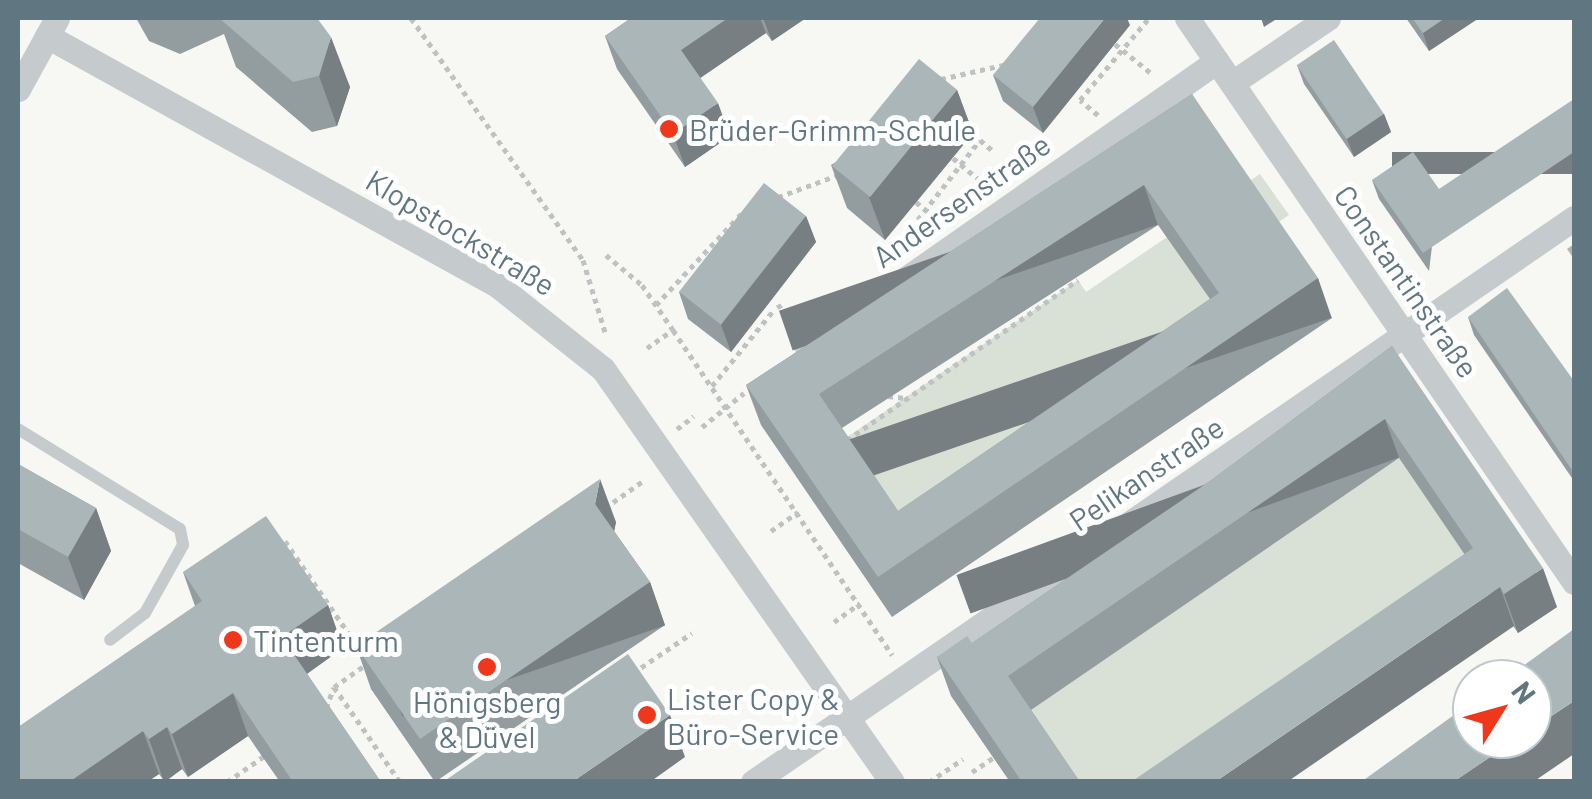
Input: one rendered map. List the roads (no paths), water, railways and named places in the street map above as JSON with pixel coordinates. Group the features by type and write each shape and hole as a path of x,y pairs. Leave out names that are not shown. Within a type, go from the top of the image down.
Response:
{"street":[{"name":"Constantinstraße","path":"1188,18 1574,582"},
{"path":"1232,83 1328,18"},
{"path":"18,89 52,26"},
{"name":"Klopstockstraße","path":"52,26 497,285 603,369 892,782"},
{"name":"Andersenstraße","path":"735,401 1217,61"},
{"name":"Pelikanstraße","path":"753,782 1574,218"}],"lane":[{"path":"18,429 180,529 183,545 145,613 110,640"}],"place":[{"name":"Brüder-Grimm-Schule","path":"669,129"},
{"name":"Tintenturm","path":"233,640"},
{"name":"Hönigsberg & Düvel","path":"487,667"},
{"name":"Lister Copy & Büro-Service","path":"647,715"}]}
